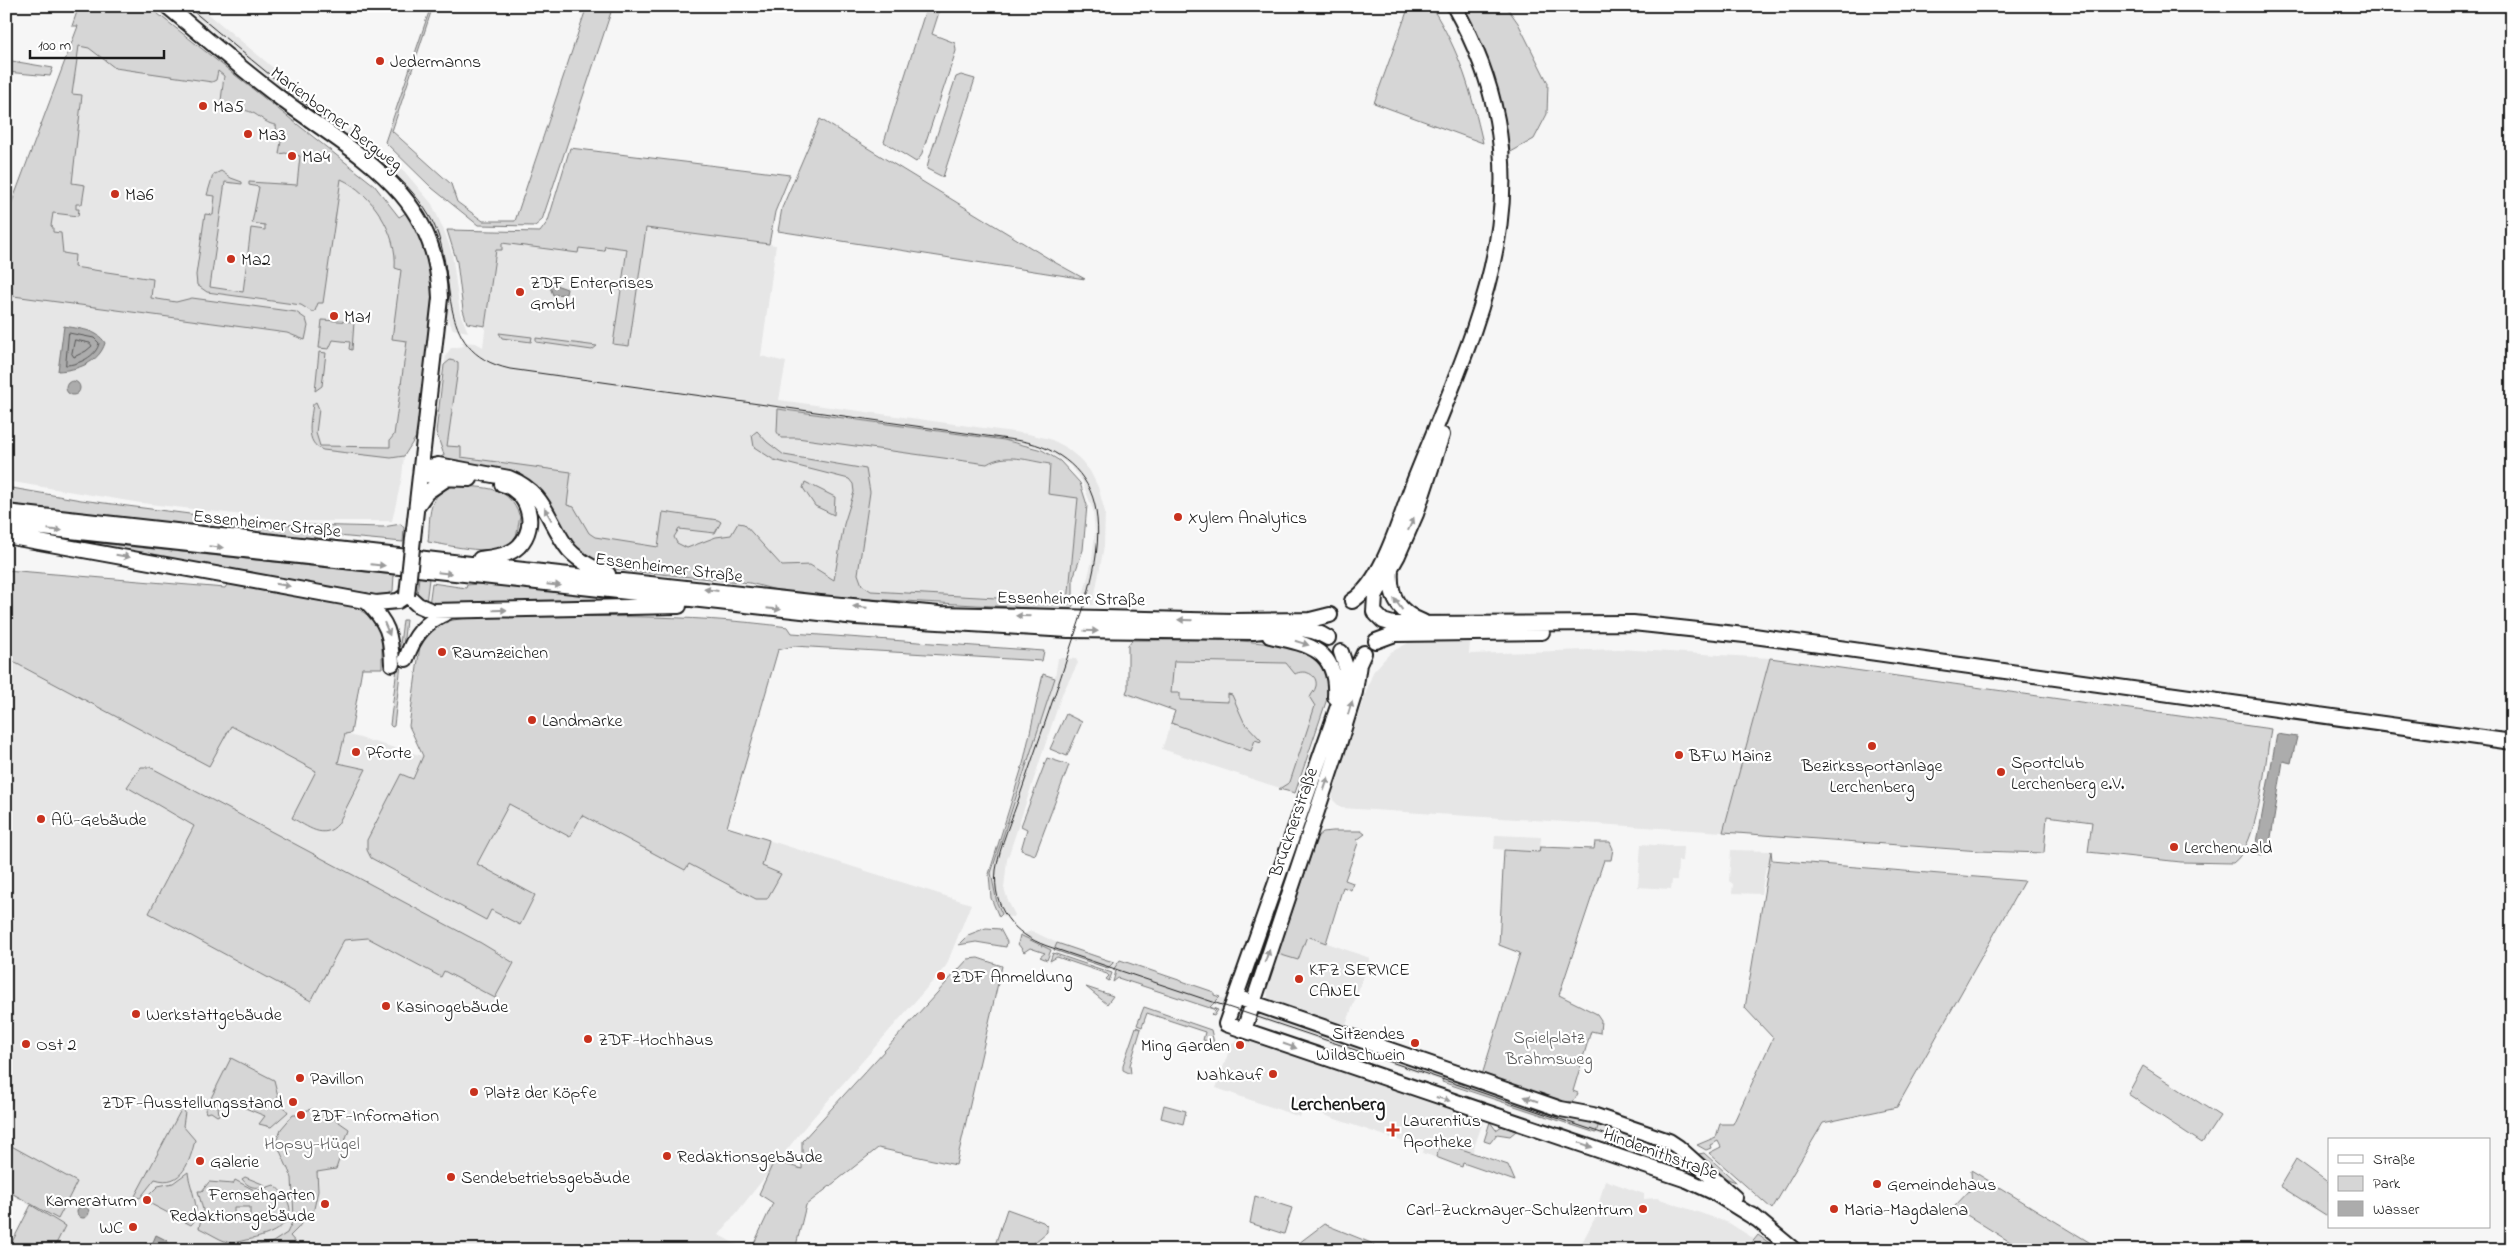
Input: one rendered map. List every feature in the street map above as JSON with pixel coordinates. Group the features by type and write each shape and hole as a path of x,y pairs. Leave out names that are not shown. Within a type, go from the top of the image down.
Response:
{"main road":[{"name":"Marienborner Bergweg","path":"167,6 276,96 380,171 402,194 417,216 434,255 440,291 407,595"},
{"path":"1352,602 1366,591 1385,555 1456,376 1493,264 1502,216 1504,182 1500,128 1490,85 1474,44 1454,6"},
{"path":"1456,376 1439,446 1416,514 1375,596 1375,613 1380,630 1376,640 1364,652 1352,655 1341,652 1328,638 1326,626 1330,615 1339,605 1352,602 1364,604 1375,613 1389,623 1633,623 1814,643 2512,742"},
{"path":"424,440 447,473 465,479 508,485 522,496 529,513 530,522 525,537 512,551 494,558 456,562"},
{"path":"421,472 430,476 447,473 509,478 528,488 543,504 570,550 582,562 620,580"},
{"path":"417,506 427,492 447,473"},
{"name":"Essenheimer Straße","path":"6,512 820,603 939,614 1234,621 1310,620 1330,615"},
{"name":"Essenheimer Straße","path":"6,524 856,618 1068,630 1254,632 1273,629 1315,630 1328,638"},
{"path":"6,536 203,570 366,601 391,602 407,595 427,610 725,604"},
{"path":"1390,568 1390,587 1398,605 1408,615 1429,624"},
{"path":"366,601 382,617 391,637 392,664"},
{"path":"406,659 411,644 420,630 431,620 451,611"},
{"path":"1376,640 1395,634 1683,628"},
{"path":"1254,632 1301,642 1324,655 1334,670 1336,681 1330,725"},
{"name":"Brucknerstraße","path":"1236,997 1342,695 1347,670 1341,652"},
{"name":"Brucknerstraße","path":"1253,1003 1336,754 1355,692 1358,664 1364,652"},
{"name":"Hindemithstraße","path":"1236,997 1561,1109 1593,1115 1669,1141 1684,1151 1758,1220 1713,1192 1671,1174 1226,1024 1236,997"},
{"path":"1244,1030 1253,1003"},
{"path":"1671,1174 1682,1165 1684,1151"},
{"path":"1758,1220 1794,1250"}],"shaded area":[{"path":"183,6 199,6 336,120 331,125 326,124"},
{"path":"157,22 367,186 412,271 404,456 402,477 392,521 295,521 141,503 6,481 6,218 79,26"},
{"path":"349,128 404,171 432,204 452,253 460,313 468,332 453,329 447,318 442,261 418,206 389,171 344,136"},
{"path":"646,228 776,245 761,356 786,362 779,400 1028,434 1050,439 1064,446 1080,459 1090,471 1098,487 1105,512 1104,546 1093,605 1081,604 1092,561 1095,532 1093,510 1082,481 1071,466 1043,448 1004,440 778,409 781,438 1012,458 1050,464 1078,498 1069,602 815,596 780,591 751,583 610,569 545,501 441,457 444,455 436,432 446,355 451,348 464,346 461,342 476,343 483,347 497,232 627,249 613,344 629,346"},
{"path":"6,570 362,668 346,734 423,756 481,645 778,650 727,827 971,904 946,966 804,1128 719,1235 746,1250 53,1250 64,1226 6,1191"},
{"path":"1412,641 1470,642 1469,654 1619,649 1770,658 1723,832 1341,808 1333,800 1333,787 1373,672 1391,652"},
{"path":"1128,645 1304,653 1314,659 1325,671 1328,697 1295,793 1162,749 1175,711 1125,695 1128,687"},
{"path":"1058,658 1076,659 1078,663 1062,694 1007,860 1004,888 1015,915 1013,917 1003,916 997,903 991,873 1055,678"},
{"path":"1495,835 1541,837 1540,852 1494,849"},
{"path":"1641,844 1683,847 1682,861 1678,861 1677,880 1672,880 1671,889 1638,887"},
{"path":"1731,850 1771,851 1770,867 1766,867 1761,894 1732,893 1733,884 1729,881"},
{"path":"1032,931 1055,942 1230,1001 1222,1007 1038,945 1020,935"},
{"path":"1307,936 1370,958 1345,1028 1272,1003 1268,998 1267,987 1278,954 1298,960"},
{"path":"1255,1009 1675,1151 1678,1161 1252,1017"},
{"path":"1241,1038 1484,1119 1468,1165 1463,1163 1462,1167 1423,1153 1424,1149 1303,1108 1300,1117 1216,1088 1231,1045"},
{"name":"Carl-Zuckmayer-Schulzentrum","path":"1605,1180 1644,1194 1644,1199 1657,1198 1729,1223 1753,1238 1757,1250 1578,1250 1595,1218"}],"green space":[{"path":"79,6 148,6 374,185 399,217 409,211 422,239 430,264 433,290 416,437 404,456 391,458 323,450 317,447 311,437 311,417 313,404 316,402 319,409 316,433 320,446 390,447 390,440 394,435 407,341 392,339 401,270 395,268 392,242 381,216 363,194 341,179 323,303 318,303 315,311 312,312 301,305 207,292 197,285 196,275 205,214 213,215 215,196 207,195 213,175 221,171 231,178 242,182 242,184 225,182 210,287 243,292 251,228 265,230 265,225 252,223 259,187 249,185 249,182 297,185 300,156 285,153 279,154 282,135 277,133 276,125 246,111 231,108 228,110 220,109 224,76 218,71 216,80 212,82 115,68 89,48 79,46 72,94 82,95 72,183 85,185 82,204 76,204 76,209 79,209 78,216 53,213 51,226 53,227 53,232 61,233 63,253 75,255 74,267 153,279 151,298 176,302 192,298 296,312 306,319 308,326 305,340 287,333 6,295 6,218 78,26 72,26"},
{"path":"431,6 433,6 392,131 451,184 457,202 483,221 515,221 587,6 613,6 542,220 535,226 478,225 432,188 385,142"},
{"path":"927,6 941,6 932,34 955,43 956,51 921,156 916,162 884,142"},
{"path":"1409,6 1431,6 1441,23 1463,72 1474,105 1483,143 1374,103"},
{"path":"1462,6 1506,6 1518,23 1548,83 1547,114 1534,139 1509,153 1504,116 1494,77 1479,39"},
{"path":"6,60 53,68 50,76 6,72"},
{"path":"961,75 975,79 943,177 927,169 956,77"},
{"path":"820,119 1085,279 778,231 782,208"},
{"path":"570,148 790,175 775,212 769,244 646,228 629,346 613,344 627,249 605,246 604,251 579,248 578,253 502,243 502,250 496,250 485,326 467,323 463,310 457,262 447,230 540,232 548,221"},
{"path":"322,320 354,322 352,350 349,349 350,342 333,340 329,349 319,348"},
{"path":"499,333 532,337 531,342 502,338"},
{"path":"536,338 597,346 592,350 536,342"},
{"path":"319,352 326,353 322,386 315,391"},
{"path":"450,360 458,362 458,369 447,446 461,447 461,457 571,472 567,505 574,507 589,533 595,537 658,547 663,512 721,522 715,533 679,529 674,537 677,543 687,548 716,537 731,535 738,523 744,524 782,566 810,565 834,580 844,524 854,492 853,484 849,479 774,460 754,447 752,435 757,431 767,442 784,455 866,469 870,492 858,574 862,585 871,591 1068,602 1078,498 1048,494 1050,464 1010,458 994,460 987,464 797,438 781,438 777,432 778,409 1004,440 1042,450 1060,461 1080,483 1087,505 1083,550 1073,578 1073,606 1070,609 1047,609 815,596 780,591 750,583 610,569 576,551 545,501 445,461 441,457 444,455 436,432 444,365"},
{"path":"805,482 835,497 834,515 815,506 803,488"},
{"path":"457,485 487,488 503,493 515,506 520,517 514,540 507,546 486,550 428,542 430,515 435,500 439,494"},
{"path":"6,487 81,500 267,524 383,527 401,524 404,528 403,542 327,535 326,539 303,539 6,507"},
{"path":"98,543 394,575 393,591 383,596 97,547"},
{"path":"6,570 225,588 228,583 353,605 373,619 378,626 382,641 382,668 362,668 351,733 345,734 338,763 366,769 338,824 333,829 321,832 309,828 292,818 316,771 231,726 209,766 6,658"},
{"path":"419,577 429,579 426,603 417,595"},
{"path":"432,583 466,588 467,585 488,583 656,601 429,605"},
{"path":"482,617 635,617 712,620 788,627 792,633 1044,651 1042,661 794,646 778,650 727,827 769,840 762,866 781,874 767,899 756,899 689,864 685,870 582,815 570,837 509,804 477,864 535,895 520,925 491,910 486,920 371,858 367,850 367,840 401,774 413,779 423,756 409,726 420,645 425,636 438,625 454,620"},
{"path":"403,620 406,620 394,726 392,727 390,725"},
{"path":"1132,640 1225,640 1251,642 1296,650 1316,660 1325,672 1329,693 1295,793 1279,789 1290,782 1315,706 1310,698 1316,686 1313,676 1306,672 1295,674 1286,663 1174,661 1171,693 1180,693 1180,700 1228,702 1228,694 1232,695 1244,722 1261,740 1261,742 1255,740 1251,751 1171,723 1175,711 1126,693 1128,688 1128,645"},
{"name":"Sportclub Lerchenberg e.V.","path":"1770,658 2271,729 2260,801 2249,839 2242,853 2233,863 2181,862 2088,852 2092,822 2047,816 2044,853 1980,851 1723,832"},
{"path":"1043,674 1055,678 991,873 997,903 1002,914 999,917 991,898 989,874 1023,764"},
{"path":"1066,714 1082,722 1067,756 1050,749"},
{"path":"1047,758 1069,765 1035,855 1021,850 1027,829 1021,826"},
{"path":"141,767 150,767 481,943 514,963 495,998 444,971 441,977 368,938 344,940 311,1001 149,913 194,826 127,787"},
{"path":"1361,831 1365,834 1357,840 1358,843 1345,880 1353,883 1351,890 1343,887 1326,943 1307,936 1298,960 1278,954 1317,837 1323,832"},
{"path":"1296,835 1304,837 1253,986 1247,983"},
{"name":"Spielplatz Brahmsweg","path":"1595,842 1610,842 1613,849 1611,860 1604,860 1559,995 1597,1014 1601,1020 1600,1033 1591,1031 1573,1091 1578,1093 1576,1098 1570,1102 1565,1102 1482,1075 1520,953 1499,945 1504,850 1539,852 1540,847 1594,849"},
{"path":"1771,851 1772,860 2024,881 1897,1107 1823,1123 1772,1209 1709,1153 1721,1147 1718,1141 1710,1145 1711,1148 1706,1150 1697,1145 1716,1137 1720,1124 1733,1124 1773,1038 1745,1008"},
{"path":"986,928 1000,929 1007,942 1006,947 976,942 958,945 968,935"},
{"path":"1020,935 1051,950 1047,960 1040,957 1045,953 1030,948 1024,952 1018,944"},
{"path":"1057,943 1114,962 1108,968 1104,967 1054,950"},
{"path":"1053,953 1112,973 1109,981 1106,979 1109,976 1107,974 1057,957 1050,961"},
{"path":"978,958 1002,966 956,1165 878,1148 806,1205 795,1250 751,1250 773,1203 759,1194 774,1161 802,1169 802,1141 968,959"},
{"path":"1120,960 1214,992 1214,995 1220,997 1210,1007 1218,1010 1214,1016 1211,1015 1216,1010 1118,978 1113,982 1116,971 1113,970"},
{"path":"1086,987 1113,996 1107,1004"},
{"path":"1144,1007 1211,1030 1214,1043 1203,1040 1205,1032 1147,1013 1142,1027 1137,1025"},
{"path":"1136,1027 1141,1029 1130,1065 1131,1074 1123,1070 1123,1065"},
{"path":"231,1058 274,1080 279,1100 288,1112 271,1127 259,1124 265,1116 238,1105 218,1106 219,1115 217,1116 211,1112 206,1113 205,1110"},
{"path":"2143,1066 2220,1116 2202,1143 2128,1094"},
{"path":"1445,1073 1599,1123 1596,1133 1442,1082"},
{"path":"1164,1105 1186,1111 1183,1124 1161,1118"},
{"path":"182,1108 185,1112 183,1126 195,1140 187,1164 183,1171 172,1180 155,1179 140,1198 135,1196"},
{"name":"Hopsy-Hügel","path":"312,1109 326,1113 349,1129 336,1169 317,1172 318,1191 313,1213 310,1211 290,1236 300,1247 297,1250 252,1250 253,1246 273,1242 287,1233 294,1218 292,1178 276,1142 281,1129 293,1115 297,1115 299,1118 306,1114 304,1111"},
{"path":"1490,1122 1496,1130 1502,1126 1516,1131 1510,1136 1497,1134 1490,1143 1484,1141"},
{"path":"1441,1142 1508,1165 1515,1181 1463,1163 1462,1167 1436,1157"},
{"path":"6,1143 77,1182 58,1219 6,1190"},
{"path":"1704,1153 1736,1182 1716,1175 1694,1155"},
{"path":"1661,1155 1678,1161 1673,1168 1659,1167"},
{"path":"2296,1159 2328,1182 2328,1216 2280,1186"},
{"path":"1971,1170 2102,1250 2023,1250 1954,1207 1972,1188"},
{"path":"188,1172 196,1207 195,1220 191,1225 149,1203 150,1200 146,1198 158,1186 173,1183"},
{"path":"245,1177 265,1185 252,1187 242,1179"},
{"path":"235,1180 256,1191 274,1185 284,1195 289,1205 289,1214 286,1222 270,1233 234,1243 224,1241 199,1228 203,1210 198,1191 202,1191 209,1182 233,1184","holes":["234,1207 250,1207 250,1218 234,1218"]},
{"path":"1255,1196 1292,1208 1284,1234 1250,1223"},
{"path":"31,1205 65,1226 53,1250 8,1250"},
{"path":"1007,1209 1043,1222 1047,1226 1047,1232 1034,1243 1023,1248 1012,1249 995,1245"},
{"path":"1324,1224 1371,1243 1378,1250 1298,1250 1299,1243"},
{"path":"1758,1235 1779,1250 1746,1250"}],"water":[{"path":"553,284 567,289 566,294 553,295 550,287"},
{"path":"64,326 92,332 102,338 105,343 98,356 93,360 80,367 58,371"},
{"path":"70,381 76,381 80,388 76,395 70,395 66,391 66,385"},
{"path":"2277,734 2297,737 2291,763 2283,761 2270,844 2265,844 2262,855 2255,853"},
{"path":"83,1206 89,1212 83,1218 77,1212"},
{"path":"156,1235 166,1240 174,1250 143,1250 145,1244 153,1242"}],"tram line":[{"path":"187,6 300,99 393,172 407,186 430,217 439,239 445,261 452,307 458,327 468,345 485,360 510,369 1022,441 1048,449 1071,464 1080,474 1093,497 1096,511 1098,527 1096,559 1084,607 1003,842 996,870 996,884 1001,908 1015,927 1035,941 1047,946 1628,1142"}],"place":[{"name":"Jedermanns","path":"380,61"},
{"name":"Ma5","path":"203,106"},
{"name":"Ma3","path":"248,134"},
{"name":"Ma4","path":"292,156"},
{"name":"Ma6","path":"115,194"},
{"name":"Ma2","path":"231,259"},
{"name":"ZDF Enterprises GmbH","path":"520,292"},
{"name":"Ma1","path":"334,316"},
{"name":"Xylem Analytics","path":"1178,517"},
{"name":"Raumzeichen","path":"442,652"},
{"name":"Landmarke","path":"532,720"},
{"name":"Bezirkssportanlage Lerchenberg","path":"1872,746"},
{"name":"Pforte","path":"356,752"},
{"name":"BFW Mainz","path":"1679,755"},
{"name":"Sportclub Lerchenberg e.V.","path":"2001,772"},
{"name":"AÜ-Gebäude","path":"41,819"},
{"name":"Lerchenwald","path":"2174,847"},
{"name":"ZDF Anmeldung","path":"941,976"},
{"name":"KFZ SERVICE CANEL","path":"1299,979"},
{"name":"Kasinogebäude","path":"386,1006"},
{"name":"Werkstattgebäude","path":"136,1014"},
{"name":"ZDF-Hochhaus","path":"588,1039"},
{"name":"Sitzendes Wildschwein","path":"1415,1043"},
{"name":"Ost 2","path":"26,1044"},
{"name":"Ming Garden","path":"1240,1045"},
{"name":"Nahkauf","path":"1273,1074"},
{"name":"Pavillon","path":"300,1078"},
{"name":"Platz der Köpfe","path":"474,1092"},
{"name":"ZDF-Ausstellungsstand","path":"293,1102"},
{"name":"ZDF-Information","path":"301,1115"},
{"name":"Laurentius Apotheke","path":"1393,1130"},
{"name":"Redaktionsgebäude","path":"667,1156"},
{"name":"Galerie","path":"200,1161"},
{"name":"Sendebetriebsgebäude","path":"451,1177"},
{"name":"Gemeindehaus","path":"1877,1184"},
{"name":"Kameraturm","path":"147,1200"},
{"name":"Fernsehgarten Redaktionsgebäude","path":"325,1204"},
{"name":"Carl-Zuckmayer-Schulzentrum","path":"1643,1209"},
{"name":"Maria-Magdalena","path":"1834,1209"},
{"name":"WC","path":"133,1227"}],"district":[{"name":"Lerchenberg","path":"1338,1103"}]}
